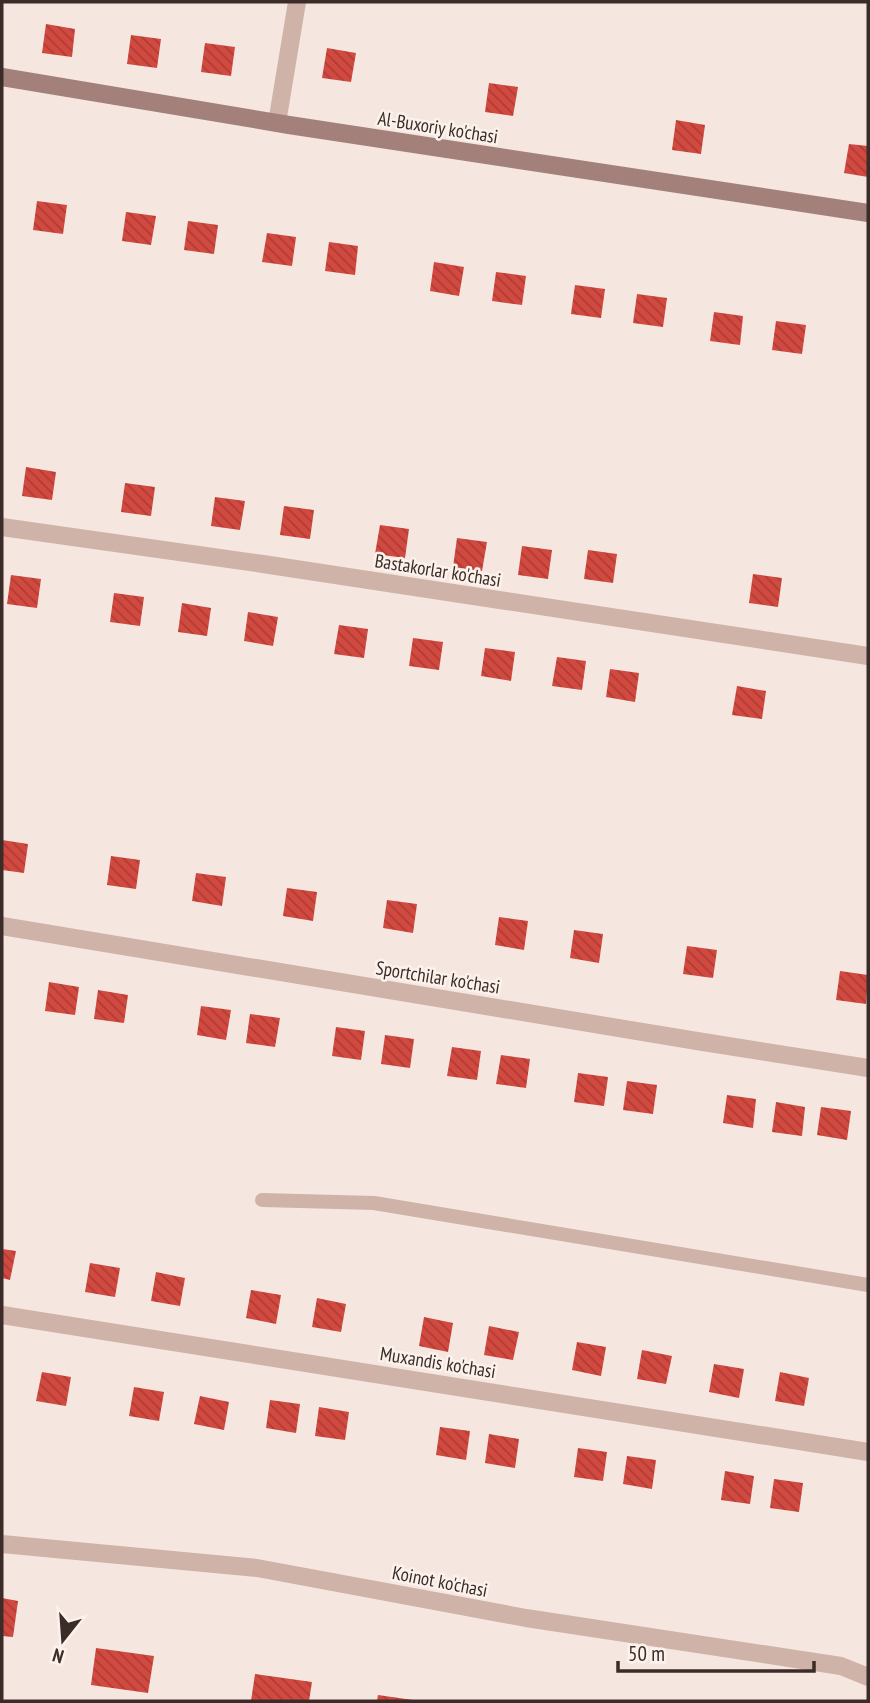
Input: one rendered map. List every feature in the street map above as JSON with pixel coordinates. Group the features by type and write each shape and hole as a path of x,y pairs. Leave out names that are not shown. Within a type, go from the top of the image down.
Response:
{"street":[{"path":"277,123 297,2"},
{"name":"Al-Buxoriy ko'chasi","path":"2,77 277,123 868,213"},
{"name":"Bastakorlar ko'chasi","path":"2,527 868,656"},
{"name":"Sportchilar ko'chasi","path":"2,926 868,1068"},
{"name":"Muxandis ko'chasi","path":"2,1315 868,1451"},
{"name":"Koinot ko'chasi","path":"2,1544 257,1568 526,1618 841,1666 868,1677"}],"lane":[{"path":"262,1200 374,1203 868,1285"}],"building":[{"path":"46,24 75,29 72,57 42,53"},
{"path":"131,35 161,39 157,68 127,64"},
{"path":"205,43 235,47 231,76 201,72"},
{"path":"327,48 356,53 351,82 322,78"},
{"path":"489,83 518,87 513,116 485,112"},
{"path":"676,120 705,125 701,154 672,150"},
{"path":"849,144 868,146 868,177 844,173"},
{"path":"37,201 67,205 63,234 33,230"},
{"path":"126,212 156,216 151,245 122,241"},
{"path":"188,221 218,225 214,254 184,250"},
{"path":"267,233 296,237 292,266 262,262"},
{"path":"329,242 358,246 355,275 325,271"},
{"path":"434,262 464,267 459,296 430,291"},
{"path":"496,272 526,276 522,305 492,301"},
{"path":"575,285 605,289 601,318 571,314"},
{"path":"637,294 667,298 663,327 633,323"},
{"path":"714,312 743,316 740,345 710,341"},
{"path":"776,321 806,325 802,354 772,350"},
{"path":"26,467 56,472 52,500 22,496"},
{"path":"125,483 155,487 151,516 121,512"},
{"path":"215,497 245,501 240,530 211,526"},
{"path":"284,506 314,510 310,539 280,535"},
{"path":"380,525 409,529 405,558 375,554"},
{"path":"457,538 487,542 482,571 453,567"},
{"path":"522,546 552,550 548,579 518,575"},
{"path":"588,550 617,554 613,583 584,579"},
{"path":"753,574 782,578 778,607 749,603"},
{"path":"11,575 41,579 37,608 7,604"},
{"path":"114,593 144,597 140,626 110,622"},
{"path":"182,603 211,608 207,636 178,632"},
{"path":"248,612 278,617 273,646 244,641"},
{"path":"339,625 368,629 364,658 334,654"},
{"path":"413,638 443,642 439,670 409,666"},
{"path":"485,648 515,652 511,681 481,676"},
{"path":"557,657 586,661 582,690 552,686"},
{"path":"610,669 639,673 635,702 606,697"},
{"path":"737,686 766,691 762,719 732,715"},
{"path":"2,840 28,844 24,873 2,870"},
{"path":"111,856 140,860 136,889 107,885"},
{"path":"196,873 226,877 222,906 192,901"},
{"path":"287,888 317,892 313,921 283,916"},
{"path":"387,900 417,904 413,933 383,928"},
{"path":"499,917 528,921 524,950 495,945"},
{"path":"574,930 603,934 599,963 570,958"},
{"path":"687,946 717,950 713,978 683,974"},
{"path":"840,971 868,975 866,1004 836,1000"},
{"path":"49,982 79,987 75,1015 45,1011"},
{"path":"98,990 128,995 124,1023 94,1019"},
{"path":"201,1006 231,1010 226,1040 197,1035"},
{"path":"250,1014 280,1018 275,1047 246,1043"},
{"path":"336,1027 365,1031 361,1060 332,1056"},
{"path":"385,1035 414,1039 410,1068 381,1064"},
{"path":"452,1047 481,1051 477,1080 447,1076"},
{"path":"501,1055 530,1059 526,1088 496,1084"},
{"path":"578,1073 608,1077 604,1106 574,1102"},
{"path":"627,1081 657,1085 653,1114 623,1110"},
{"path":"727,1095 756,1099 753,1128 723,1123"},
{"path":"776,1102 805,1107 802,1136 772,1132"},
{"path":"821,1107 851,1111 847,1140 817,1135"},
{"path":"2,1249 16,1251 10,1280 2,1278"},
{"path":"90,1263 120,1268 115,1297 85,1292"},
{"path":"156,1272 185,1278 180,1306 151,1301"},
{"path":"251,1290 281,1295 276,1324 246,1318"},
{"path":"317,1298 346,1304 341,1332 312,1327"},
{"path":"424,1317 453,1323 448,1352 419,1346"},
{"path":"489,1326 519,1332 513,1360 484,1355"},
{"path":"577,1342 606,1347 601,1376 572,1370"},
{"path":"642,1350 672,1356 666,1384 637,1379"},
{"path":"714,1364 744,1369 739,1398 709,1392"},
{"path":"42,1372 71,1377 66,1406 36,1401"},
{"path":"780,1372 809,1378 804,1406 775,1401"},
{"path":"134,1387 164,1392 159,1421 129,1416"},
{"path":"200,1396 229,1402 224,1430 194,1424"},
{"path":"270,1400 300,1404 296,1433 266,1428"},
{"path":"319,1407 349,1412 345,1440 315,1436"},
{"path":"440,1427 470,1431 466,1460 436,1455"},
{"path":"489,1434 519,1439 515,1468 485,1463"},
{"path":"578,1448 607,1452 603,1481 574,1477"},
{"path":"627,1456 656,1460 652,1489 623,1484"},
{"path":"725,1471 754,1476 750,1504 721,1500"},
{"path":"774,1479 803,1483 799,1512 770,1508"},
{"path":"2,1598 18,1601 13,1637 2,1636"},
{"path":"96,1648 154,1656 148,1693 91,1685"},
{"path":"255,1674 312,1682 309,1701 251,1701"},
{"path":"378,1695 413,1700 413,1701 377,1701"}]}
